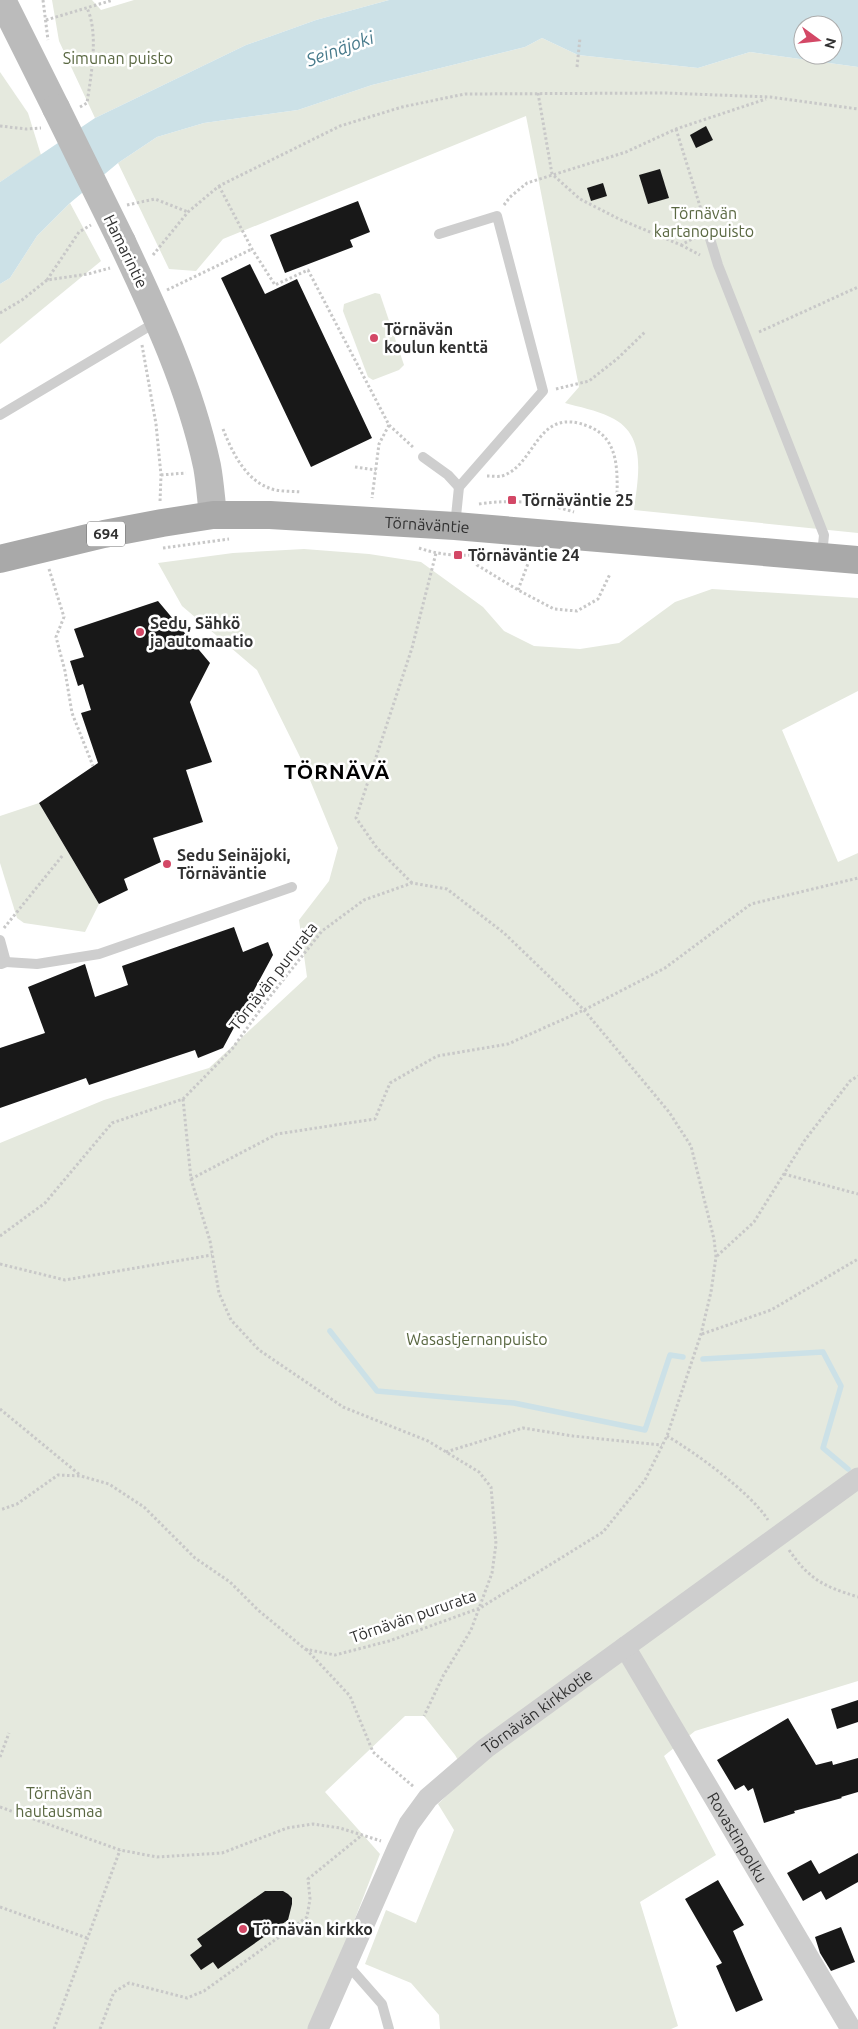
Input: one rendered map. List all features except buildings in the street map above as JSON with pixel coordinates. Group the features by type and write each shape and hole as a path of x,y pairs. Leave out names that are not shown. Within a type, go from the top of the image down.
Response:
{"main road":[{"name":"Hamarintie","path":"2,0 56,108 115,251 149,326 181,376 198,429 207,468 213,515"},
{"name":"Törnäväntie","path":"0,559 104,534 164,535 213,515 288,515 455,526 858,560"}],"street":[{"name":"Törnävän kirkkotie","path":"318,2029 402,1839 428,1798 486,1748 858,1478"},
{"name":"Rovastinpolku","path":"625,1647 850,2029"}],"lane":[{"path":"440,234 497,216 543,391 459,487 455,526"},
{"path":"708,232 718,265 824,535 822,556"},
{"path":"0,415 149,326"},
{"path":"423,457 448,474 459,487"},
{"path":"0,940 3,963 37,964 99,954 292,887"},
{"path":"346,1963 382,2004 389,2029"}],"path":[{"path":"43,0 48,39 52,47"},
{"path":"46,20 113,0"},
{"path":"87,8 92,18 93,44 88,103"},
{"path":"577,67 580,38"},
{"path":"538,93 552,174 580,199 618,219 681,245 708,232 676,129"},
{"path":"150,259 188,212 219,186 340,126 402,106 465,94 666,93 770,98 858,109"},
{"path":"497,216 510,197 527,182 626,152 676,129 770,98"},
{"path":"219,186 252,249 275,285 308,270 389,425 423,457"},
{"path":"165,291 252,249"},
{"path":"115,251 111,267 115,276"},
{"path":"0,313 22,300 46,280 88,274 111,267"},
{"path":"747,338 858,287"},
{"path":"149,326 161,475 159,499 164,535"},
{"path":"543,391 589,381 617,359 646,331"},
{"path":"469,477 500,477 513,471 545,431 561,422 580,423 598,430 612,445 617,466 617,504"},
{"path":"372,498 379,444 389,425"},
{"path":"355,467 376,470"},
{"path":"518,590 532,552"},
{"path":"412,882 377,848 356,818 412,648 436,554"},
{"path":"472,556 477,565 554,610 577,611 598,598 610,574"},
{"path":"48,566 64,617 56,636 65,671 72,712 93,766"},
{"path":"0,932 63,855"},
{"path":"191,1179 277,1134 375,1119 390,1083 437,1056 508,1044 584,1010 665,968 751,904 858,878"},
{"name":"Törnävän pururata","path":"0,1236 45,1204 112,1124 183,1099 232,1049 268,999 322,931 364,900 412,882 447,889 504,933 584,1010 669,1112 691,1146 714,1239 716,1257 712,1292 701,1334 667,1436 645,1480 603,1532 480,1608 389,1641 335,1655 305,1649 258,1610 230,1582 195,1558 144,1508 108,1484 81,1476 58,1475 17,1504 0,1510"},
{"path":"716,1257 754,1222 805,1140 850,1081 858,1076"},
{"path":"183,1099 191,1179 212,1255 219,1293 231,1320 259,1350 343,1407 428,1441 479,1472 491,1486 496,1544 492,1573 471,1630 443,1676 424,1716"},
{"path":"784,1174 857,1193"},
{"path":"0,1264 65,1280 212,1255"},
{"path":"701,1334 771,1310 858,1259"},
{"path":"0,1409 81,1476"},
{"path":"446,1452 523,1428 573,1436 662,1445"},
{"path":"667,1436 682,1445 764,1512 802,1568 828,1588 858,1598"},
{"path":"305,1649 350,1696 373,1752 428,1798"},
{"path":"0,1757 9,1733"},
{"path":"0,1807 120,1850 157,1857 222,1854 287,1828 313,1824 340,1828 362,1835 308,1878 310,1899 307,1917 204,1991 187,1998 129,1983 114,1992 100,2029"},
{"path":"54,2029 120,1850"},
{"path":"0,1907 87,1938"}],"green space":[{"name":"Simunan puisto","path":"52,0 92,0 101,10 134,0 389,0 316,20 246,45 95,118 59,41"},
{"name":"Törnävän kartanopuisto","path":"542,38 578,55 698,68 750,52 793,58 793,65 843,65 858,67 858,533 634,510 638,458 630,434 622,425 610,417 565,403 579,387 526,116 223,239 196,271 169,269 118,163 157,137 204,123 298,110 372,85 525,47"},
{"path":"0,72 28,113 41,155 0,182"},
{"path":"70,203 101,261 0,344 0,284 10,278 37,236"},
{"name":"Törnävän koulun kenttä","path":"375,293 380,294 404,365 399,370 373,380 368,377 343,311 344,304"},
{"name":"Wasastjernanpuisto","path":"304,549 369,554 421,562 483,607 504,631 534,646 580,649 619,643 675,602 712,589 858,598 858,691 782,730 838,862 858,853 858,1681 695,1731 664,1756 716,1855 640,1902 678,2026 671,2029 440,2029 439,2015 411,1983 365,1964 386,1910 416,1923 454,1830 438,1804 467,1776 455,1755 424,1716 405,1716 325,1792 380,1854 329,1986 310,2029 0,2029 0,1143 104,1100 209,1068 307,977 299,920 329,881 338,848 303,763 257,670 182,606 158,563 233,553"},
{"path":"39,803 99,904 85,932 24,923 17,918 0,863 0,816"}],"water":[{"name":"Seinäjoki","path":"389,0 858,0 858,67 843,65 843,15 793,15 793,58 750,52 698,68 578,55 542,38 525,47 372,85 298,110 204,123 157,137 118,163 70,203 37,236 10,278 0,284 0,182 95,118 246,45 316,20"}],"waterway":[{"path":"330,1331 377,1391 514,1403 645,1430 670,1355 683,1357"},
{"path":"703,1359 823,1352 841,1386 823,1448 848,1469"}],"place":[{"name":"Törnävän koulun kenttä","path":"374,338"},
{"name":"Törnäväntie 25","path":"512,500"},
{"name":"Törnäväntie 24","path":"458,555"},
{"name":"Sedu, Sähkö ja automaatio","path":"140,632"},
{"name":"Sedu Seinäjoki, Törnäväntie","path":"167,864"},
{"name":"Törnävän kirkko","path":"243,1929"}],"district":[{"name":"TÖRNÄVÄ","path":"337,772"}],"park label":[{"name":"Törnävän hautausmaa","path":"59,1802"}]}
